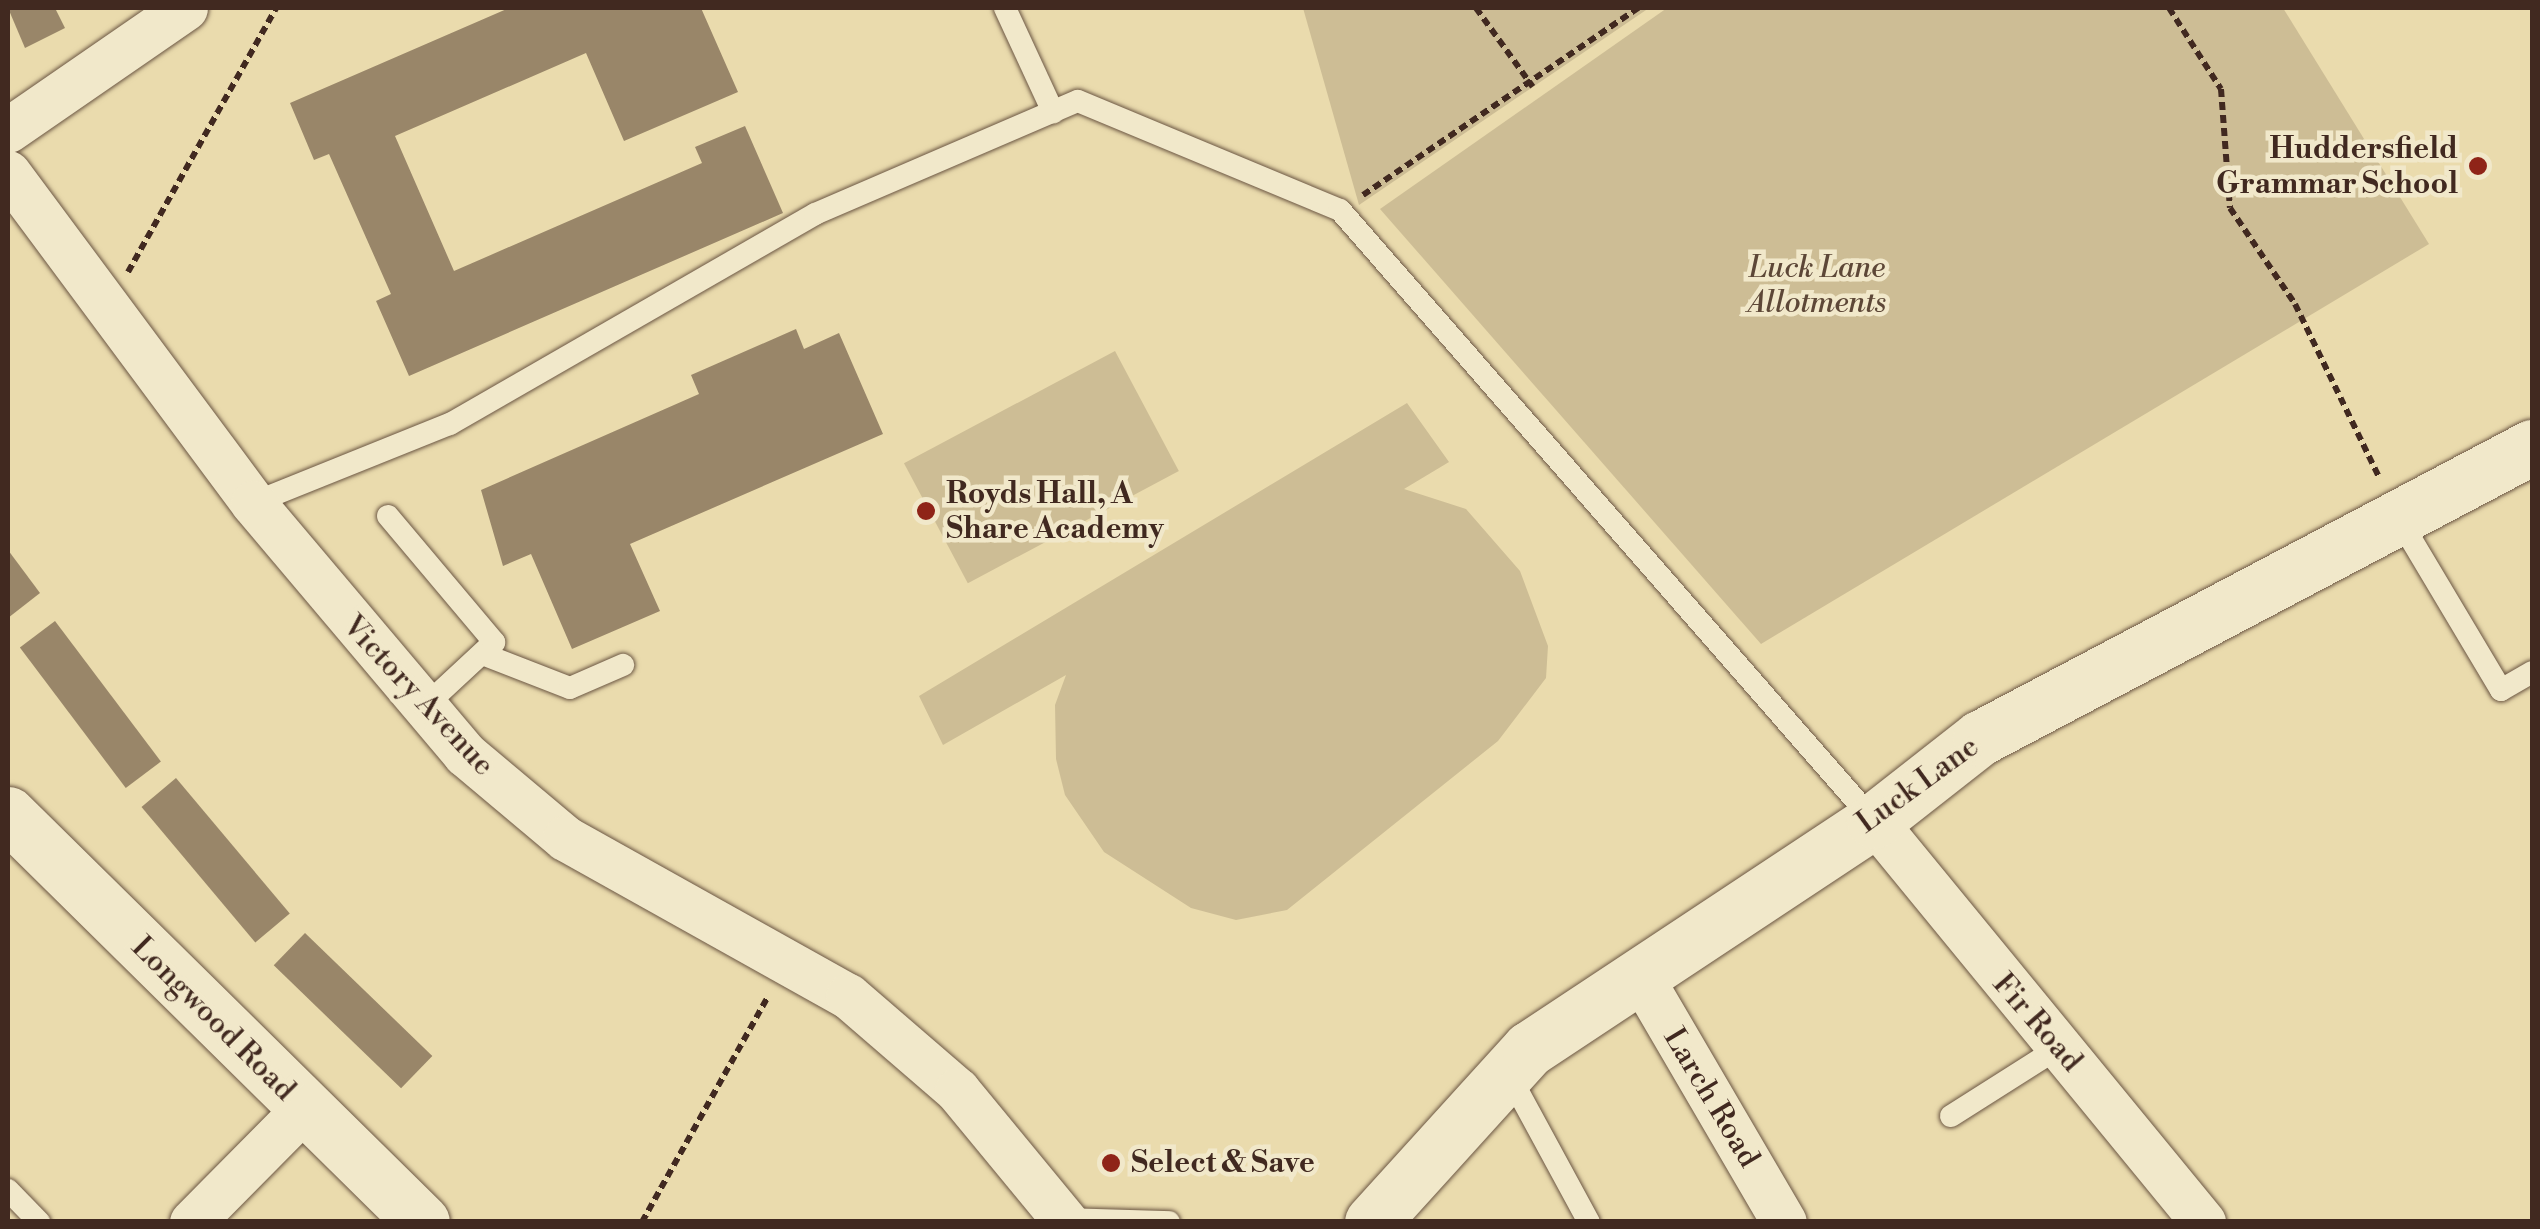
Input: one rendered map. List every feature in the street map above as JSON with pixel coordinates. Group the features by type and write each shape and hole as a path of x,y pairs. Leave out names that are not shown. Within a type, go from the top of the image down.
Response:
{"street":[{"path":"8,130 185,8"},
{"name":"Victory Avenue","path":"8,174 106,312 253,502 423,708 565,838 790,958 956,1090 1066,1220"},
{"name":"Luck Lane","path":"1372,1222 1508,1074 1638,974 1874,821 1980,738 2532,447"},
{"name":"Longwood Road","path":"8,814 422,1222"},
{"name":"Fir Road","path":"1874,821 2204,1222"},
{"name":"Larch Road","path":"1638,974 1784,1222"},
{"path":"192,1222 304,1109"}],"lane":[{"path":"1005,8 1052,112"},
{"path":"253,502 450,424 815,214 1078,101 1340,210 1874,821"},
{"path":"388,516 494,642 485,655 423,708"},
{"path":"2399,519 2502,690 2532,672"},
{"path":"485,655 570,688 623,665"},
{"path":"1951,1116 2058,1048"},
{"path":"1508,1074 1589,1222"},
{"path":"8,1190 40,1222"},
{"path":"1066,1220 1168,1222"}],"path":[{"path":"106,312 276,8"},
{"path":"1476,8 1533,86"},
{"path":"1340,210 1533,86 1638,8"},
{"path":"2169,8 2221,89 2230,208 2295,304 2399,519"},
{"path":"642,1222 790,958"}],"green space":[{"path":"1303,8 1649,8 1359,205"},
{"name":"Luck Lane Allotments","path":"1667,8 2283,8 2429,244 1761,644 1380,209"},
{"path":"1115,351 1179,471 968,583 904,463"},
{"path":"1407,403 1449,462 1404,489 1466,509 1520,571 1548,646 1546,678 1498,741 1287,910 1236,920 1191,908 1104,852 1065,795 1056,759 1055,705 1066,675 943,745 919,696"}],"building":[{"path":"8,8 55,8 65,28 25,48"},
{"path":"509,8 701,8 738,92 624,141 586,53 395,136 454,271 702,163 695,147 745,126 783,213 409,376 376,301 391,294 329,154 314,160 290,103"},
{"path":"796,329 804,349 839,333 883,434 630,544 660,611 572,649 531,554 503,566 481,490 699,394 691,375"},
{"path":"8,550 40,593 8,618"},
{"path":"55,621 161,762 126,788 20,647"},
{"path":"176,778 290,914 255,943 142,807"},
{"path":"305,933 432,1056 401,1088 274,965"}],"place":[{"name":"Huddersfield Grammar School","path":"2478,166"},
{"name":"Royds Hall, A Share Academy","path":"926,511"},
{"name":"Select & Save","path":"1111,1163"}]}
